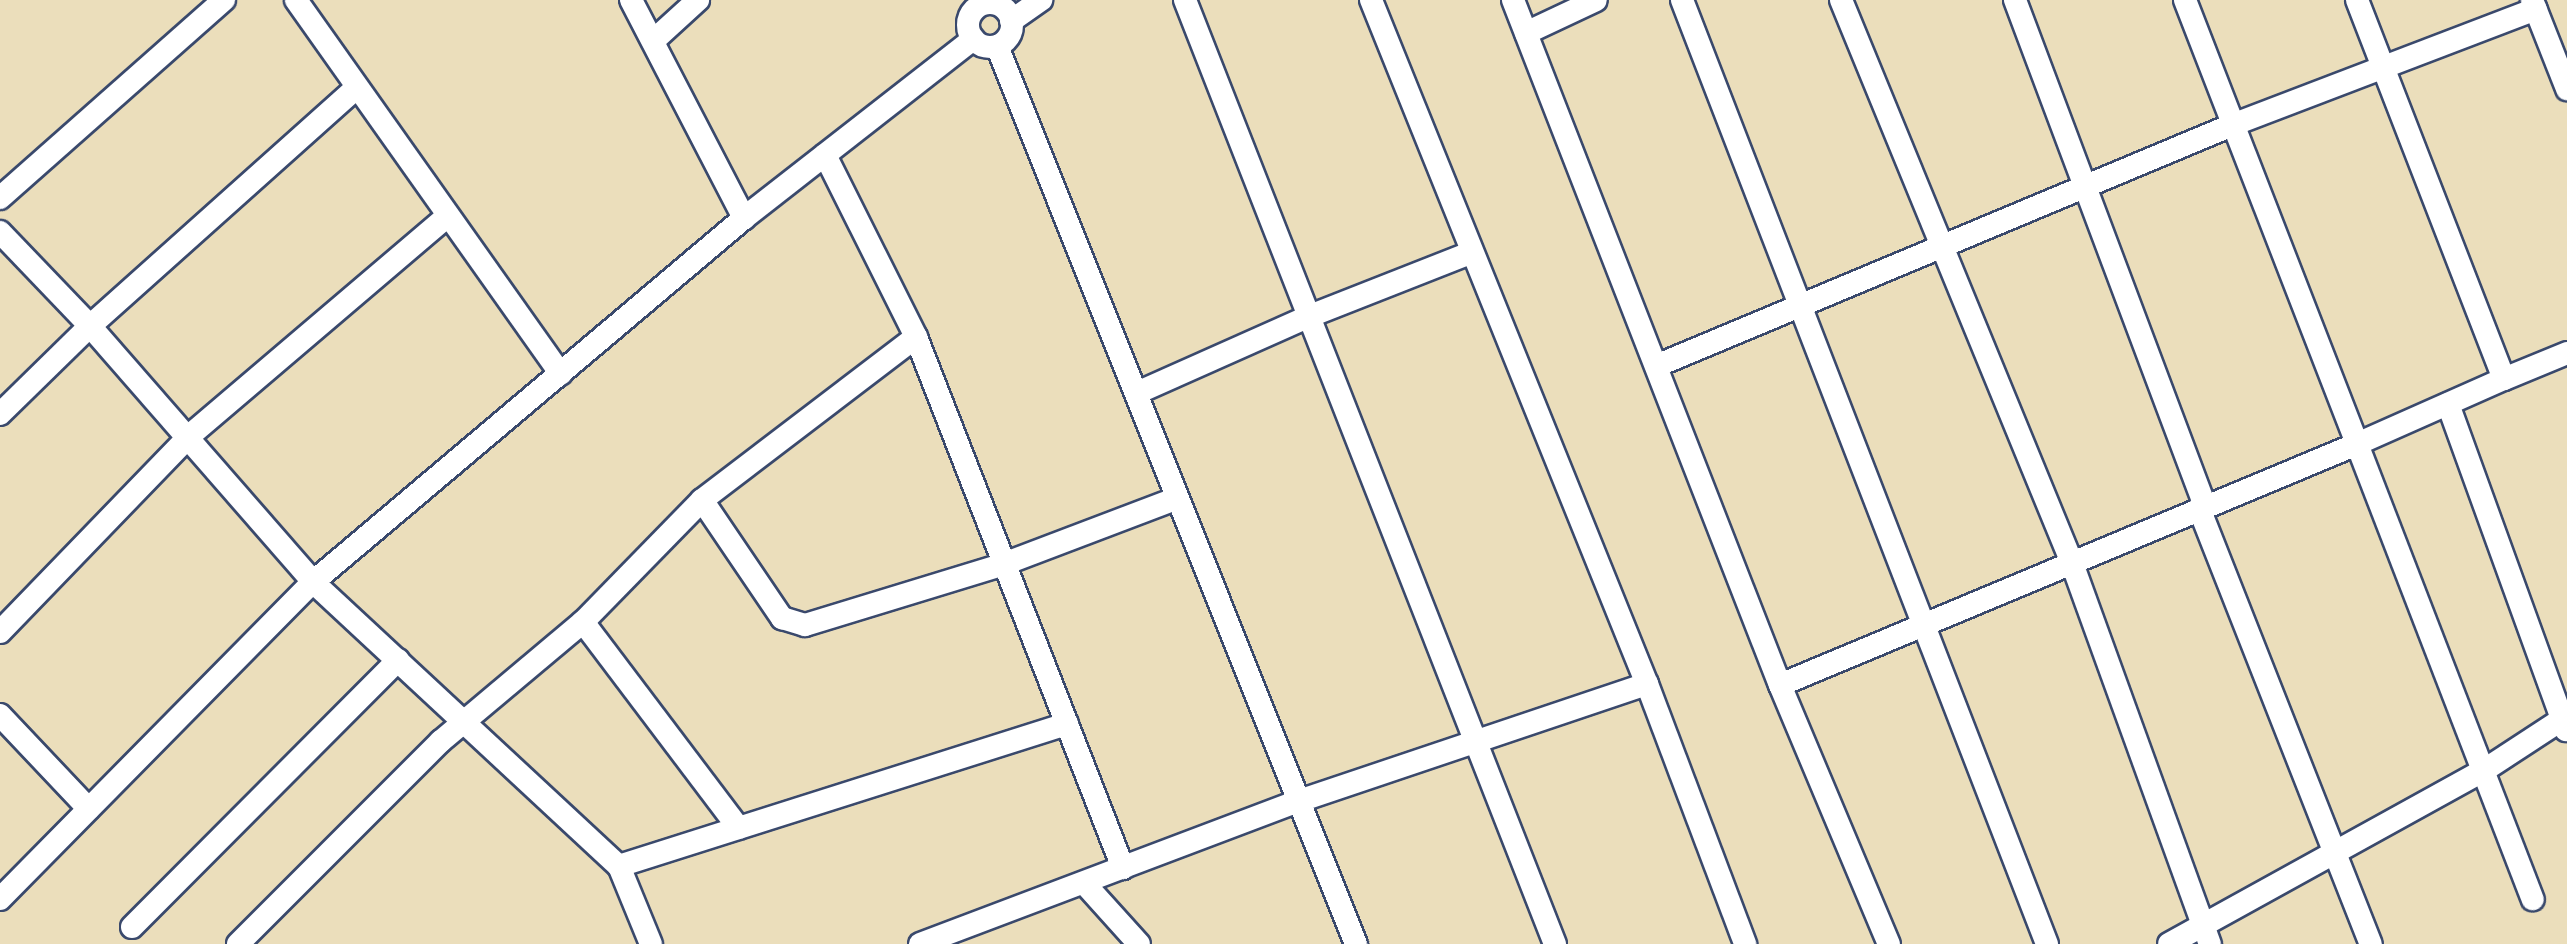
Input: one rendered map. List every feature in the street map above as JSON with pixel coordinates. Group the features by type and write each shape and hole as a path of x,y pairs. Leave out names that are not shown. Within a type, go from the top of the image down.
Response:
{"street":[{"path":"0,198 224,0"},
{"path":"296,0 560,374"},
{"path":"631,0 744,218"},
{"path":"653,41 698,0"},
{"path":"1011,21 1004,10 987,2 969,20 973,39 984,46 997,46 1007,38 1011,21 1041,0"},
{"path":"1185,0 1555,944"},
{"path":"1371,0 1647,684 1744,944"},
{"path":"1513,0 1780,686 1889,944"},
{"path":"1526,33 1596,0"},
{"path":"1682,0 2048,944"},
{"path":"1841,0 2072,564 2206,935"},
{"path":"2015,0 2088,184 2202,507 2371,944"},
{"path":"2185,0 2533,900"},
{"path":"2357,0 2504,379"},
{"path":"1656,366 1942,250 2088,184 2534,4 2567,88"},
{"path":"0,899 314,582 744,218 973,39"},
{"path":"997,46 1139,392 1176,498 1302,800 1356,944"},
{"path":"0,414 90,326 356,88"},
{"path":"825,155 916,338 1123,868"},
{"path":"0,632 188,437 448,216"},
{"path":"0,232 90,326 314,582 619,866 651,944"},
{"path":"1139,392 1310,316 1470,253"},
{"path":"238,944 464,722 583,622 702,500 916,338"},
{"path":"1780,686 2567,355"},
{"path":"2169,944 2206,935 2334,852 2565,723 2448,404"},
{"path":"702,500 782,618 794,624 815,624 1004,564 1176,498"},
{"path":"583,622 739,828"},
{"path":"132,927 398,660"},
{"path":"920,944 961,937 1123,868 1302,800 1647,684"},
{"path":"0,715 89,809"},
{"path":"619,866 1067,724"},
{"path":"1084,884 1138,944"}]}
